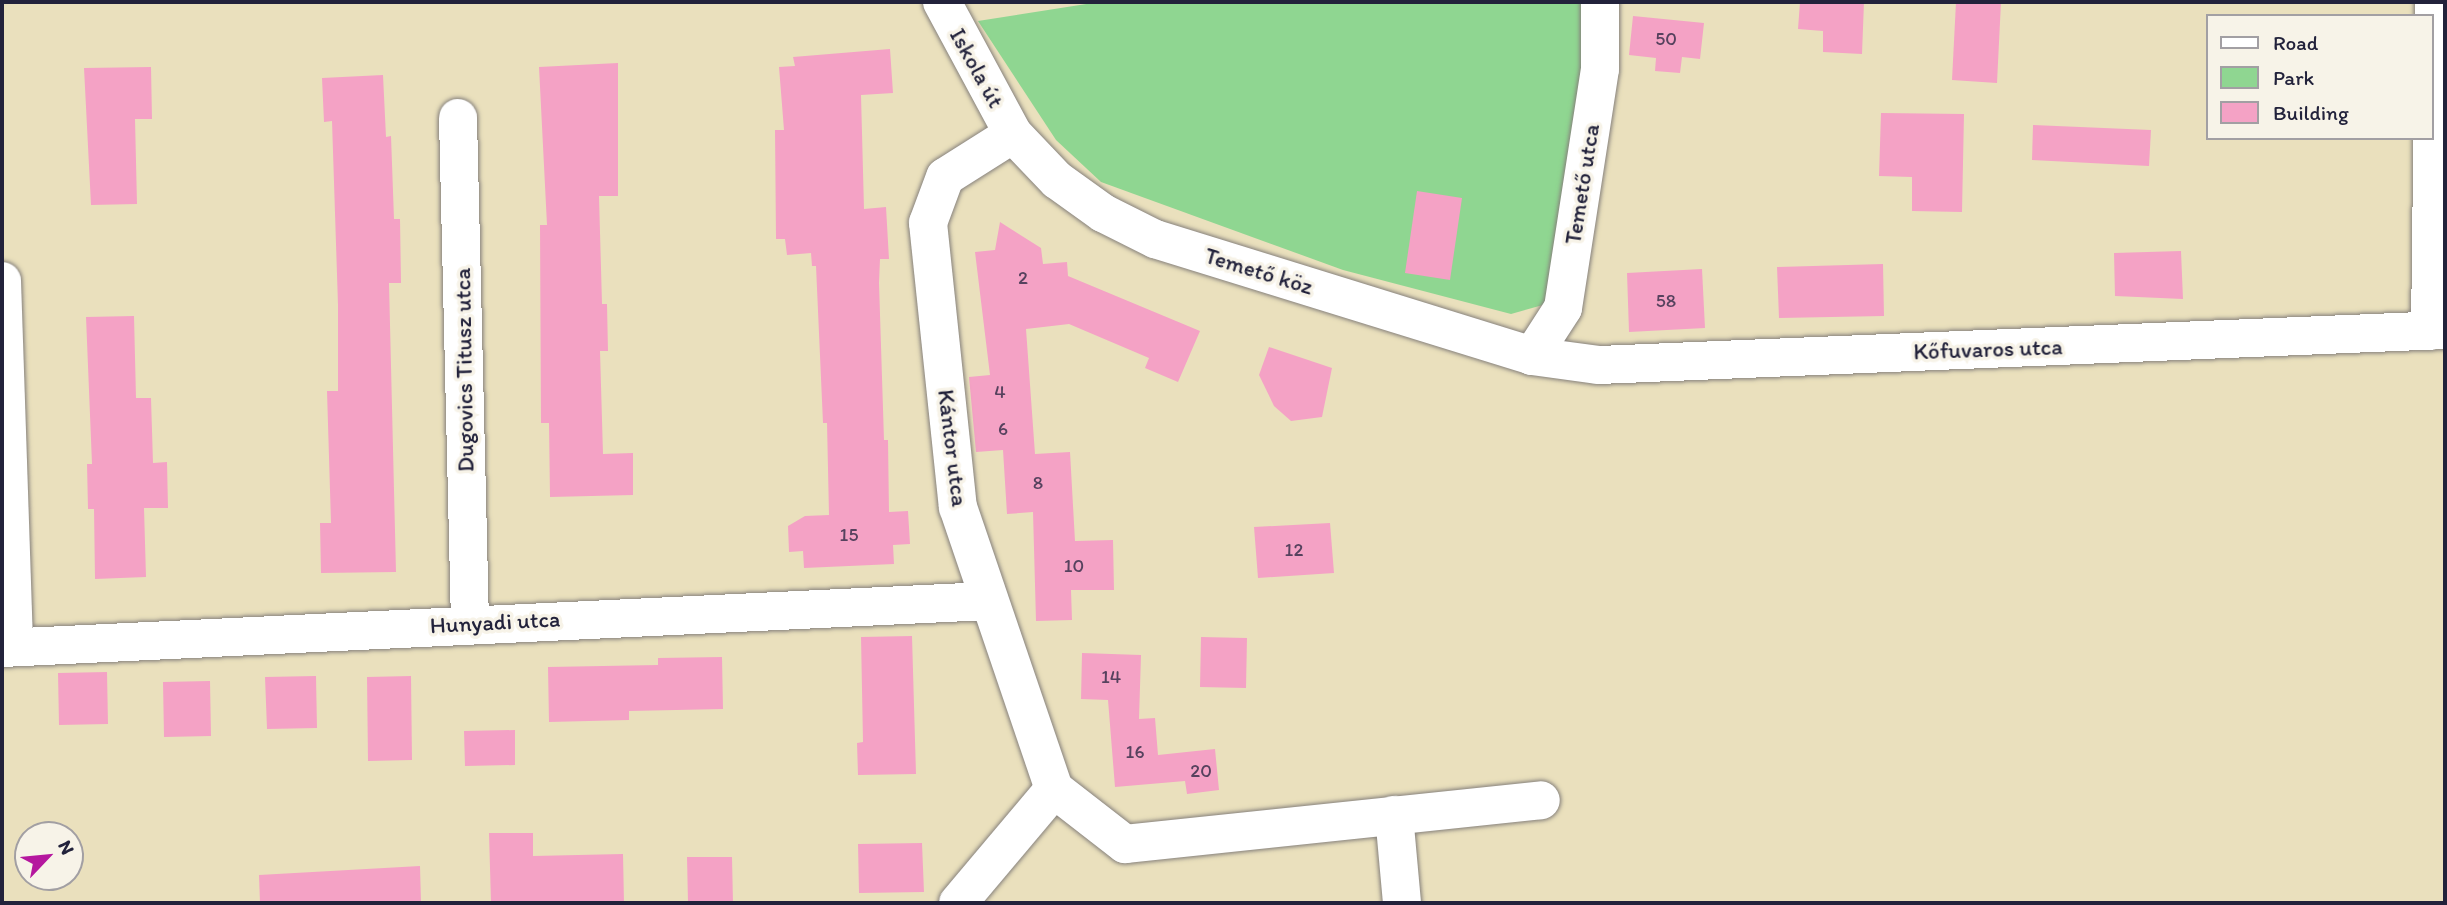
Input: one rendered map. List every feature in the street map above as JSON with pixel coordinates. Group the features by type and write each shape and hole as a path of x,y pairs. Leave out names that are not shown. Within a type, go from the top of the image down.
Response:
{"street":[{"name":"Iskola út","path":"942,2 1013,134"},
{"name":"Temető utca","path":"1532,356 1563,308 1600,69 1600,2"},
{"path":"2434,2 2438,330"},
{"name":"Dugovics Titusz utca","path":"458,118 470,622"},
{"name":"Temető köz","path":"1013,134 1057,180 1103,213 1155,239 1532,356"},
{"name":"Kántor utca","path":"1013,134 945,177 928,223 958,507 1054,789"},
{"path":"2,281 8,648"},
{"name":"Kőfuvaros utca","path":"1532,356 1599,365 2438,330"},
{"name":"Hunyadi utca","path":"8,648 470,622 988,601"},
{"path":"958,903 1054,789 1125,844 1541,800"},
{"path":"1394,815 1402,903"}],"green space":[{"path":"1099,2 1596,2 1568,298 1511,314 1343,270 1101,182 1056,140 978,21"}],"building":[{"path":"1800,2 1864,2 1862,54 1823,52 1823,31 1798,29"},
{"path":"1956,2 2001,2 1997,83 1952,80"},
{"path":"1633,16 1704,23 1700,59 1682,57 1680,73 1655,71 1656,58 1629,55"},
{"path":"890,49 893,93 861,95 864,209 886,207 889,259 880,259 879,283 884,440 888,440 889,512 908,511 910,544 893,545 894,564 804,568 803,551 789,552 788,526 805,516 829,515 827,423 823,423 816,266 812,266 811,253 787,255 785,239 776,239 775,130 784,130 779,67 795,66 793,57"},
{"path":"618,63 618,196 599,196 602,304 607,304 608,351 600,351 603,454 633,453 633,495 550,497 549,423 541,423 540,225 547,225 539,67"},
{"path":"151,67 152,119 135,119 137,204 91,205 84,68"},
{"path":"383,75 386,137 391,136 394,219 400,219 401,283 389,283 396,572 321,573 320,523 331,523 327,391 338,391 332,121 324,122 322,78"},
{"path":"1881,113 1964,114 1962,212 1912,211 1912,177 1879,176"},
{"path":"2033,125 2151,130 2149,166 2032,160"},
{"path":"1417,191 1462,198 1450,280 1405,273"},
{"path":"1000,222 1041,248 1043,264 1067,262 1068,276 1200,331 1178,382 1145,368 1149,358 1069,324 1026,329 1035,454 1070,452 1075,541 1113,540 1114,590 1071,590 1072,620 1036,621 1033,512 1007,514 1003,450 976,452 969,377 990,375 975,252 995,250"},
{"path":"2181,251 2183,299 2115,296 2114,253"},
{"path":"1883,264 1884,316 1779,318 1777,267"},
{"path":"1702,269 1705,328 1629,332 1627,273"},
{"path":"134,316 136,398 151,398 153,463 167,462 168,508 144,508 146,577 95,579 94,509 88,509 87,464 92,464 86,317"},
{"path":"1269,347 1332,368 1322,417 1291,421 1274,406 1259,375"},
{"path":"1330,523 1334,573 1258,578 1254,527"},
{"path":"912,636 916,774 858,775 857,743 863,742 861,637"},
{"path":"1201,637 1247,638 1246,688 1200,687"},
{"path":"1082,653 1141,655 1139,719 1155,718 1158,755 1215,749 1219,790 1187,794 1185,781 1115,787 1108,700 1081,699"},
{"path":"722,657 723,709 629,711 629,720 549,722 548,667 658,665 658,658"},
{"path":"107,672 108,724 59,725 58,673"},
{"path":"316,676 317,728 267,729 265,677"},
{"path":"411,676 412,760 368,761 367,677"},
{"path":"210,681 211,736 164,737 163,682"},
{"path":"515,730 515,765 465,766 464,731"},
{"path":"489,833 533,833 533,856 623,854 624,903 491,903"},
{"path":"922,843 924,892 859,893 858,844"},
{"path":"687,857 732,857 733,903 688,903"},
{"path":"420,866 421,903 260,903 259,875"}]}
